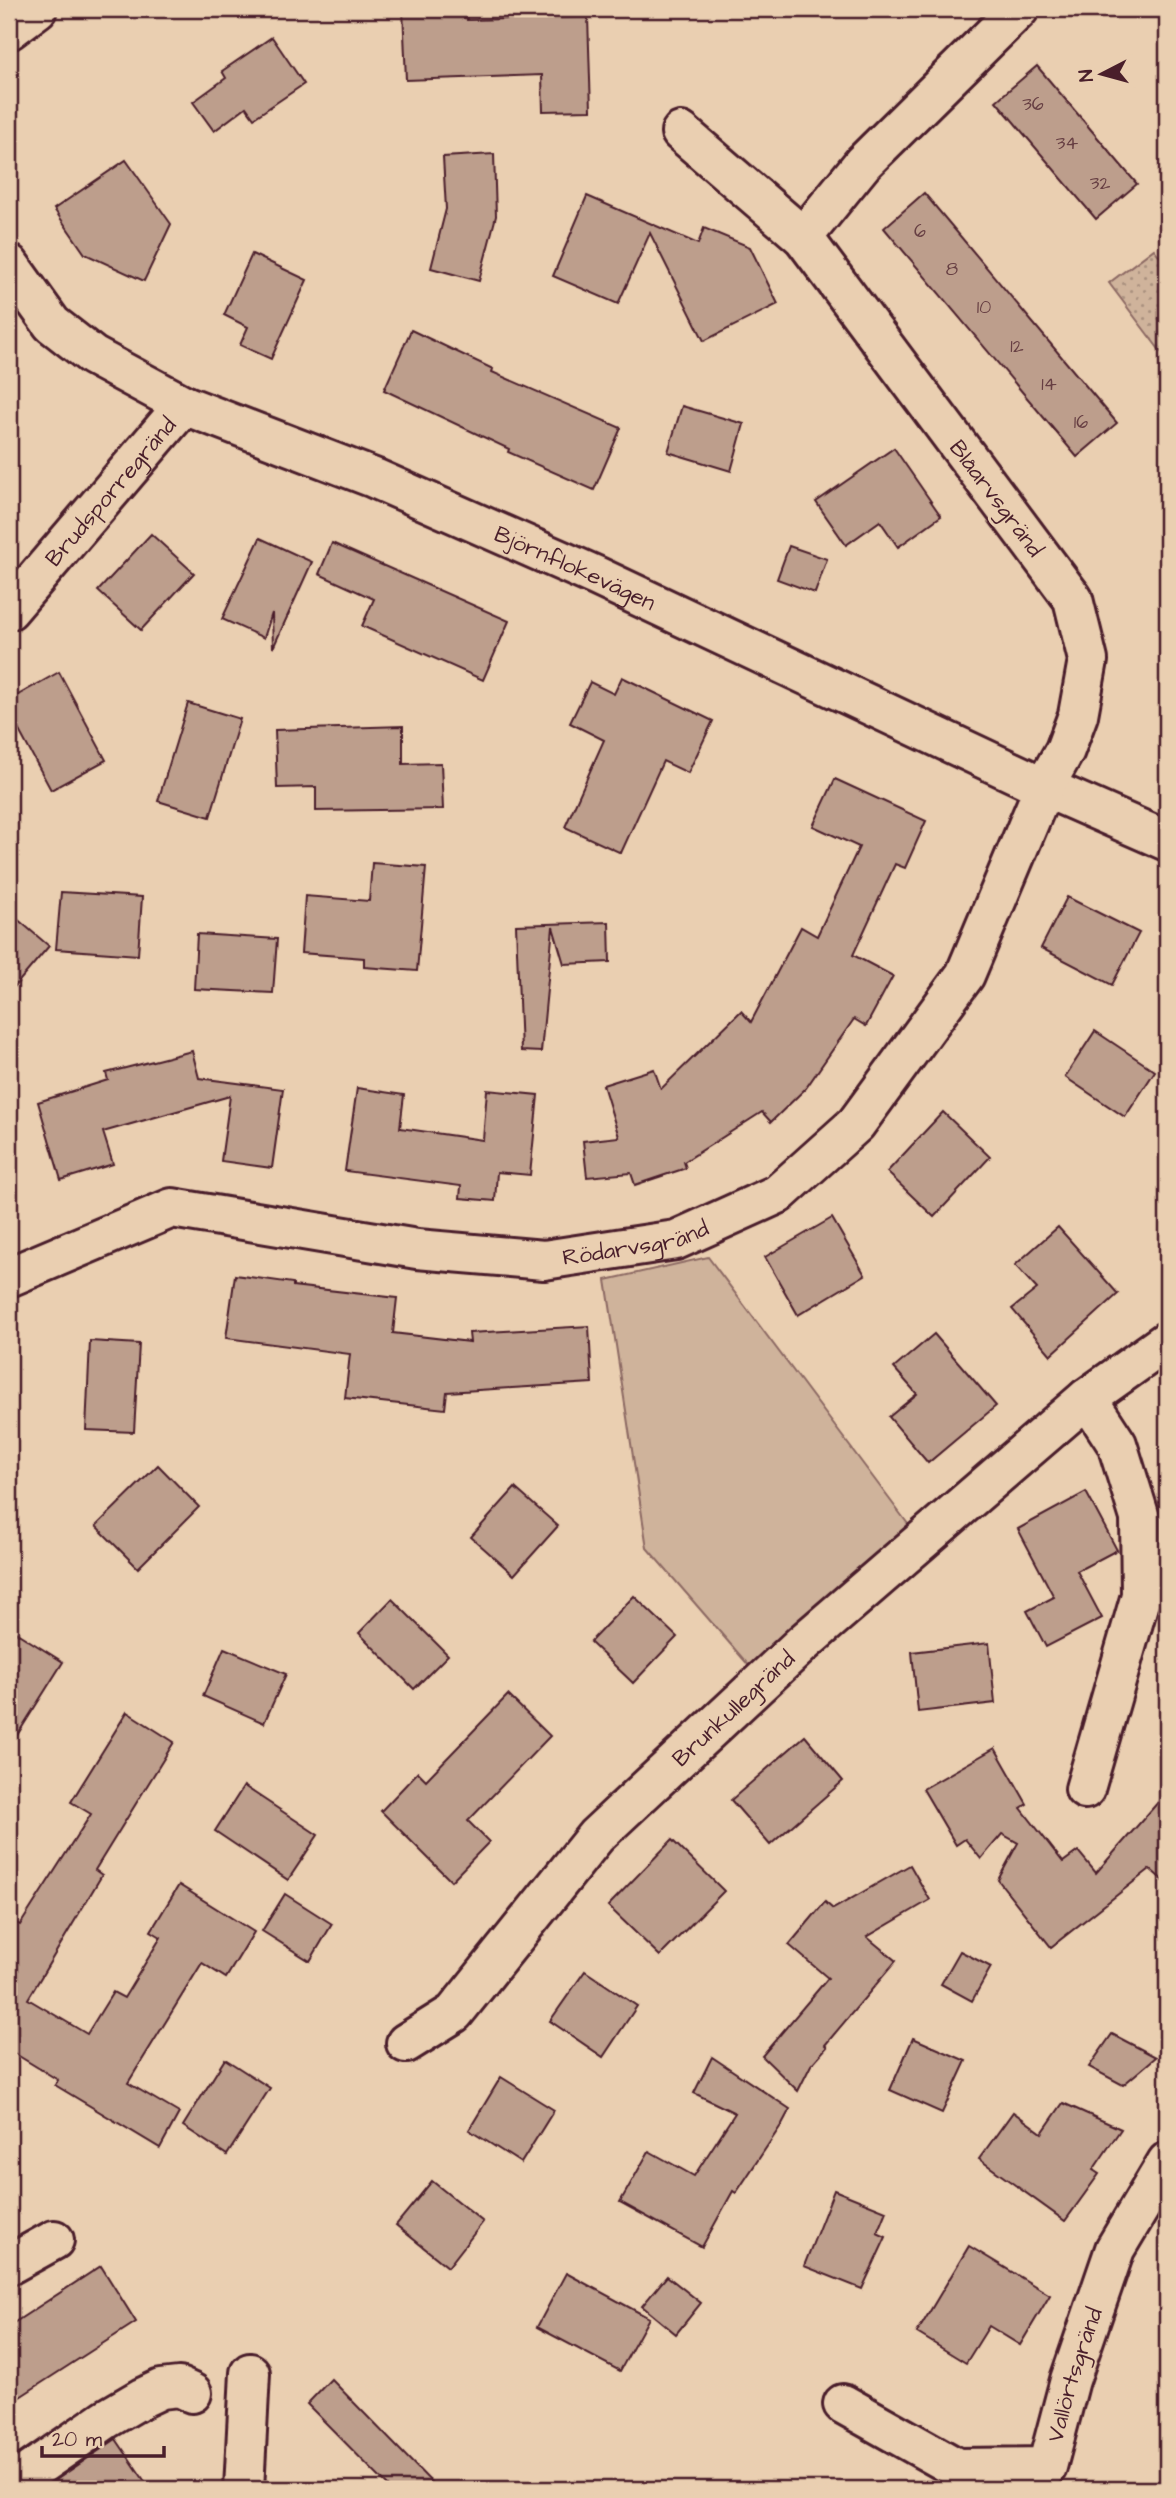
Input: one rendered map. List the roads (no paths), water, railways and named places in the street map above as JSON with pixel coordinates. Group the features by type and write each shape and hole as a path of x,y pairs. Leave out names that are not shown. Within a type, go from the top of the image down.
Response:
{"street":[{"path":"9,30 37,9"},
{"path":"803,237 863,163 1019,9"},
{"name":"Blåarvsgränd","path":"681,132 803,237 1073,599 1088,660 1078,715 1065,750 1044,787"},
{"name":"Björnflokevägen","path":"9,264 52,324 93,356 184,405 374,478 596,576 1044,787 1167,841"},
{"name":"Brudsporregränd","path":"9,610 184,405"},
{"name":"Rödarvsgränd","path":"9,1277 172,1208 417,1249 544,1260 676,1240 778,1194 856,1124 965,975 1044,787"},
{"name":"Brunkullegränd","path":"406,2043 454,2013 596,1836 802,1644 1087,1398 1167,1341"},
{"path":"1085,1789 1141,1595 1140,1518 1117,1444 1087,1398"},
{"name":"Vallörtsgränd","path":"843,2404 957,2468 1046,2467 1070,2380 1115,2249 1167,2162"},
{"path":"9,2265 54,2240"},
{"path":"244,2489 250,2373"},
{"path":"9,2486 106,2419 142,2398 161,2389 179,2387 192,2393"}]}
